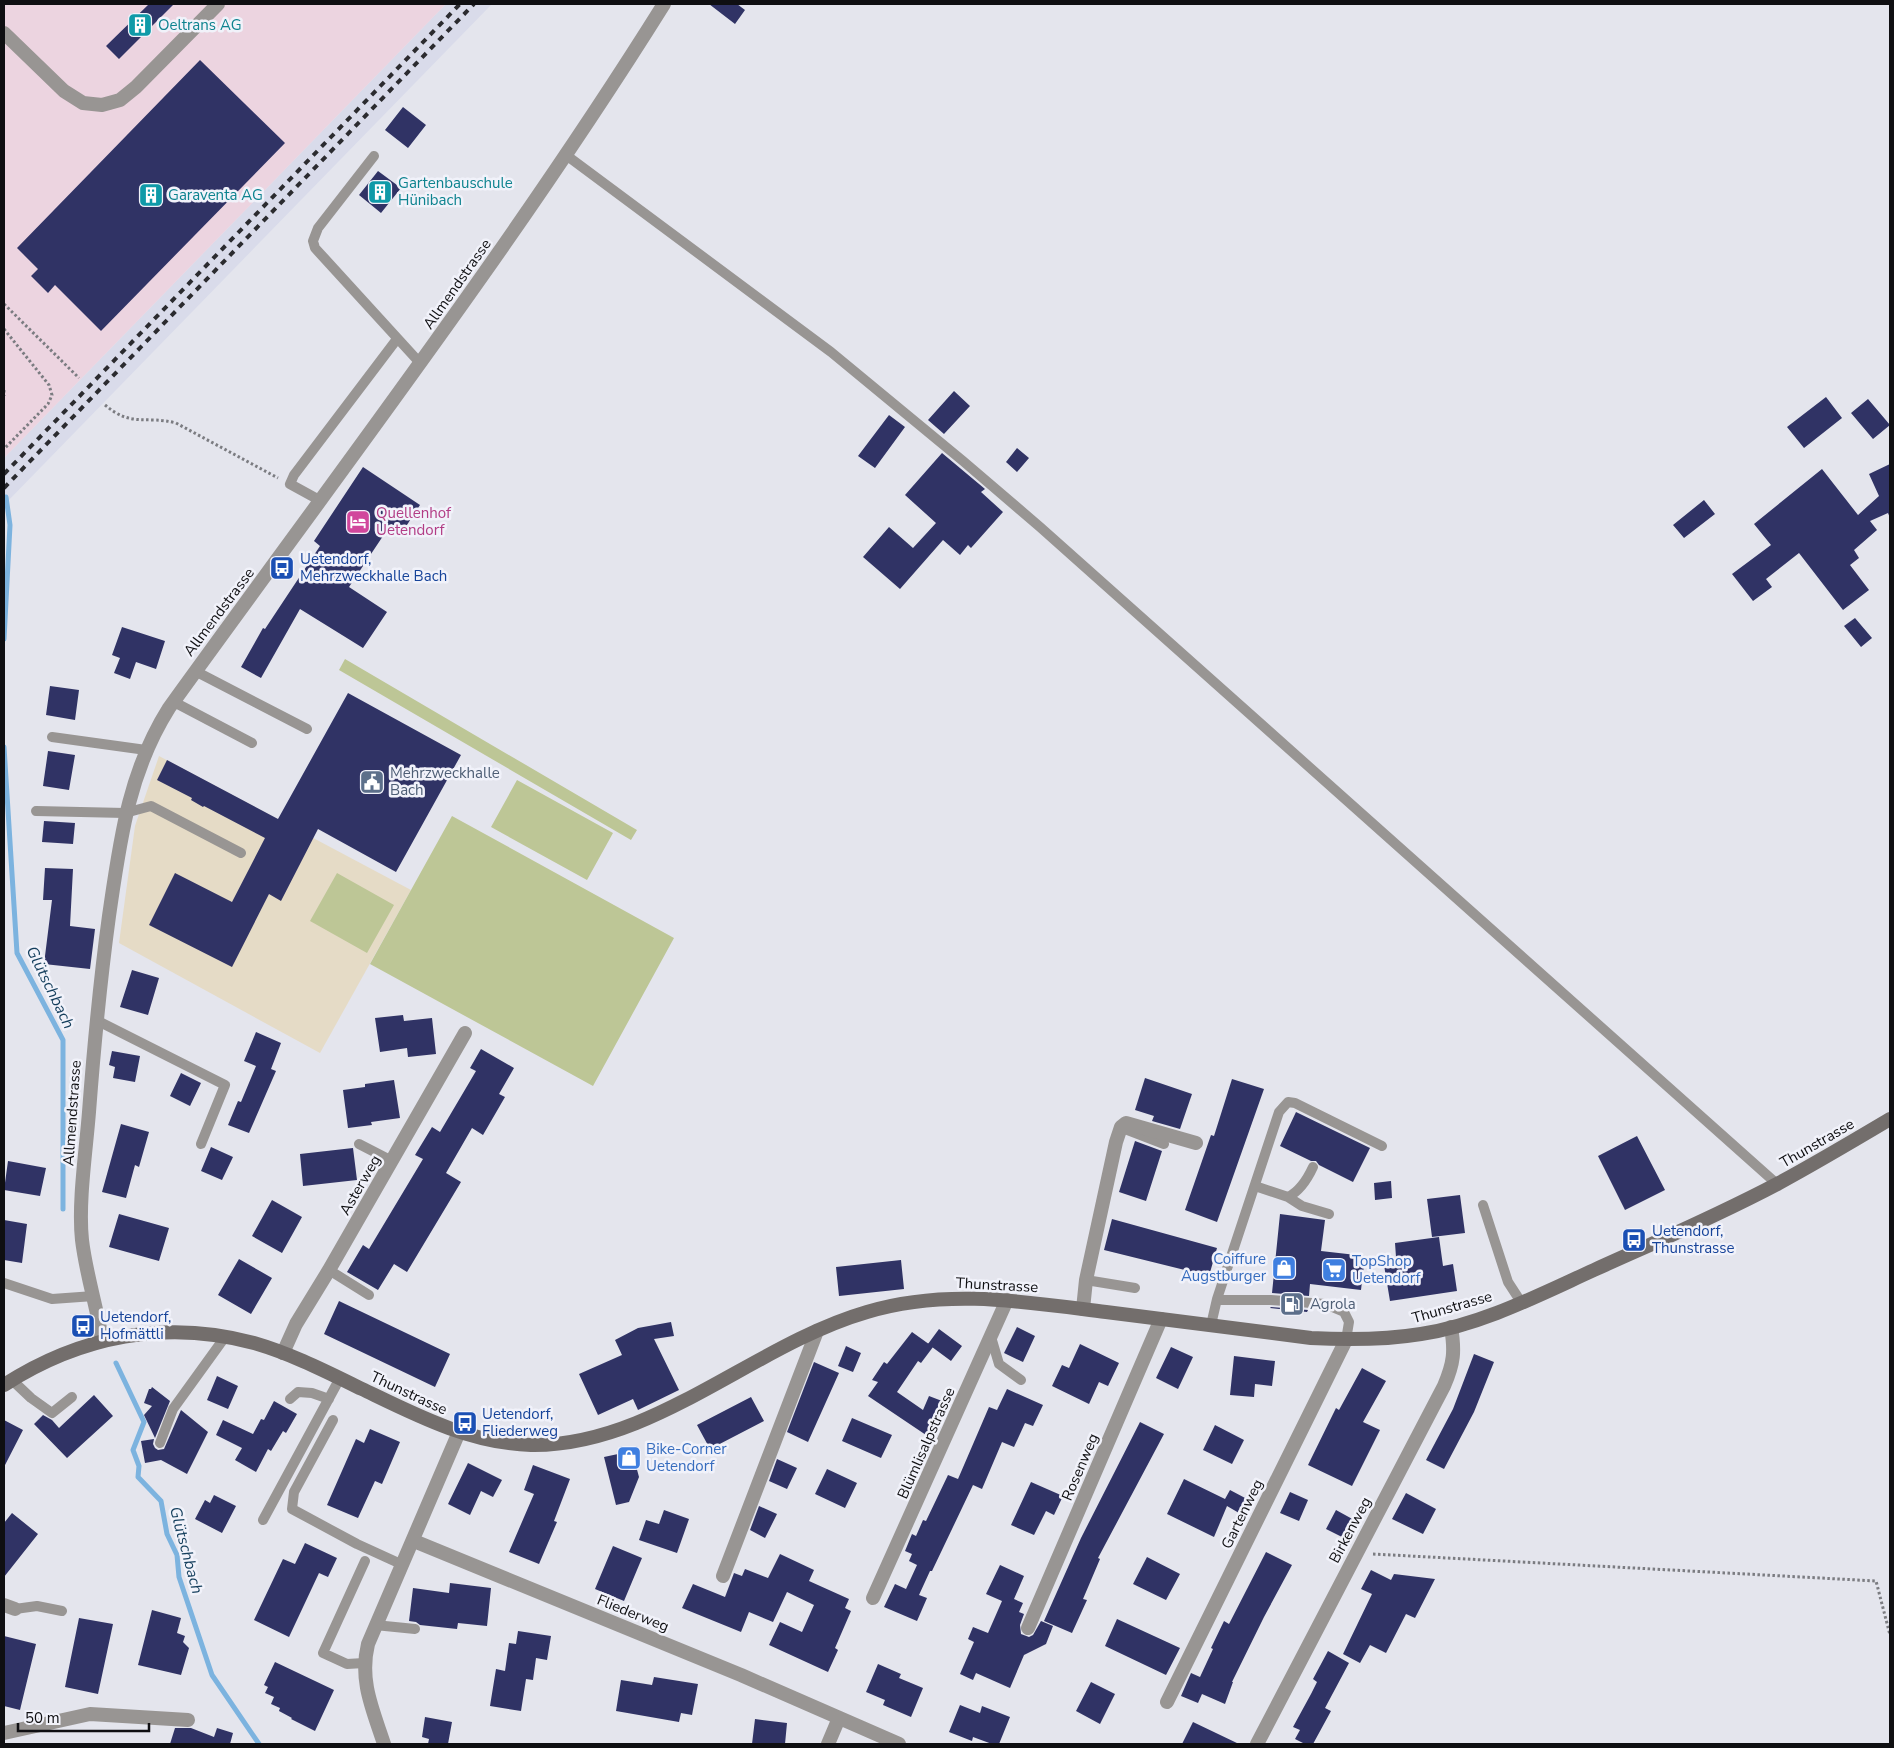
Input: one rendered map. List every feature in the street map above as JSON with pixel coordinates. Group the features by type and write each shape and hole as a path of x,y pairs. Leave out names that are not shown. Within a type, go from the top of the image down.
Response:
{"main road":[{"name":"Thunstrasse","path":"8,1382 52,1358 102,1340 160,1333 192,1333 226,1337 283,1353 340,1378 421,1418 459,1432 505,1443 529,1445 570,1443 593,1438 663,1411 817,1331 865,1312 913,1301 959,1298 1007,1300 1311,1338 1346,1340 1421,1334 1451,1327 1521,1302 1630,1254 1777,1184 1890,1119"}],"street":[{"path":"4,33 64,91 83,103 102,105 120,100 136,88 218,4"},
{"name":"Allmendstrasse","path":"102,1340 82,1240 81,1220 96,1020 117,858 125,813 146,750 157,727 196,671 468,298 566,155 664,4"},
{"name":"Asterweg","path":"283,1353 296,1324 330,1270 465,1033"},
{"path":"1083,1309 1086,1280 1116,1142 1121,1127 1126,1123 1196,1143"},
{"name":"Blümlisalpstrasse","path":"873,1598 1007,1300"},
{"name":"Rosenweg","path":"1028,1628 1160,1319"},
{"name":"Birkenweg","path":"1257,1744 1444,1386 1451,1370 1454,1355 1451,1327"},
{"path":"723,1576 817,1331"},
{"name":"Gartenweg","path":"1167,1702 1346,1340"},
{"path":"384,1744 366,1688 364,1662 368,1644 414,1541 459,1432"},
{"name":"Fliederweg","path":"414,1541 750,1679 899,1744"},
{"path":"4,1733 90,1714 188,1720"},
{"path":"828,1744 839,1718"}],"lane":[{"path":"566,155 789,320 964,461 1777,1184"},
{"path":"374,156 322,222 315,233 313,241 319,255 420,363"},
{"path":"321,501 290,484 294,475 397,339"},
{"path":"196,671 307,729"},
{"path":"174,702 252,743"},
{"path":"52,737 146,750"},
{"path":"36,811 125,813 151,806 241,853"},
{"path":"96,1020 225,1085 201,1144"},
{"path":"1211,1326 1217,1300 1279,1112 1288,1102 1294,1103 1382,1146"},
{"path":"1121,1127 1164,1144"},
{"path":"359,1144 392,1162"},
{"path":"1288,1197 1294,1194 1308,1179 1313,1167"},
{"path":"1255,1186 1288,1197 1302,1206 1329,1214"},
{"path":"1483,1206 1508,1282 1521,1302"},
{"path":"330,1270 369,1295"},
{"path":"1086,1280 1135,1288"},
{"path":"4,1283 52,1298 94,1296"},
{"path":"1217,1300 1271,1300 1325,1304 1344,1312 1349,1322 1346,1340"},
{"path":"160,1443 173,1409 226,1337"},
{"path":"991,1337 999,1364 1021,1380"},
{"path":"263,1520 340,1378"},
{"path":"8,1382 52,1413 72,1397"},
{"path":"290,1399 298,1392 312,1393 329,1399"},
{"path":"333,1420 294,1492 292,1509 358,1544 403,1565"},
{"path":"364,1662 347,1664 322,1653 365,1561"},
{"path":"9,1607 37,1606 62,1611"},
{"path":"375,1625 416,1629"}],"path":[{"path":"4,304 79,378"},
{"path":"4,329 49,385 52,395 48,404 4,449"},
{"path":"4,390 4,396"},
{"path":"105,404 116,413 133,421 168,421 176,423 290,484"},
{"path":"1356,1553 1876,1581 1890,1635"}],"shaded area":[{"path":"4,4 446,4 4,458"},
{"path":"446,4 492,4 4,505 4,458"},
{"path":"159,756 411,890 320,1053 119,943 135,826"}],"green space":[{"path":"345,659 637,830 631,840 339,670"},
{"path":"517,780 613,833 587,880 491,827"},
{"path":"452,816 674,938 593,1086 370,964"},
{"path":"337,873 394,905 367,953 310,921"}],"building":[{"name":"Oeltrans AG","path":"149,4 174,4 119,59 106,46"},
{"path":"709,4 737,4 745,10 735,24"},
{"name":"Garaventa AG","path":"200,60 285,143 101,331 55,285 48,293 31,276 38,269 17,248"},
{"path":"403,107 426,125 408,148 385,130"},
{"name":"Gartenbauschule Hünibach","path":"378,171 401,188 381,213 359,195"},
{"path":"954,391 970,406 944,434 928,420"},
{"path":"1826,397 1842,418 1804,448 1787,427"},
{"path":"1868,399 1890,425 1873,439 1851,413"},
{"path":"889,415 905,427 875,468 858,456"},
{"path":"1017,448 1029,458 1017,472 1006,462"},
{"path":"942,453 985,489 981,492 1003,512 971,548 968,545 960,555 943,540 900,589 863,557 889,527 913,548 936,523 905,495"},
{"path":"1890,464 1890,518 1888,513 1870,521 1877,530 1854,550 1859,558 1850,565 1869,590 1843,610 1799,553 1766,579 1772,587 1753,601 1732,574 1771,545 1754,524 1822,469 1858,515 1879,496 1869,474"},
{"path":"363,467 420,505 403,531 391,524 349,587 387,612 363,648 300,609 261,678 241,667 263,628 265,629 320,546 314,541"},
{"path":"1704,500 1715,514 1684,538 1673,525"},
{"path":"1855,618 1872,638 1861,647 1844,626"},
{"path":"122,627 165,641 156,669 136,662 130,679 114,673 120,658 112,655"},
{"path":"50,686 79,690 75,720 46,715"},
{"path":"348,693 461,755 396,872 318,829 281,901 269,894 232,967 149,925 175,873 232,902 265,838 203,807 191,800 192,798 157,780 167,760 278,819"},
{"path":"48,751 75,755 69,790 43,786"},
{"path":"44,821 75,823 73,844 42,842"},
{"path":"45,868 73,869 70,926 95,929 90,969 44,964 52,900 43,900"},
{"path":"132,970 159,978 148,1015 120,1007"},
{"path":"403,1015 404,1021 432,1018 436,1054 408,1057 407,1048 380,1052 375,1018"},
{"path":"256,1032 281,1043 271,1069 276,1071 249,1133 228,1125 238,1101 241,1102 256,1066 244,1061"},
{"path":"481,1049 514,1068 499,1094 505,1097 483,1135 472,1128 446,1173 461,1182 407,1272 394,1264 378,1290 347,1272 363,1245 369,1249 423,1159 415,1155 432,1127 440,1132 476,1071 470,1068"},
{"path":"112,1051 140,1056 135,1082 113,1078 115,1067 109,1065"},
{"path":"181,1073 201,1083 190,1106 170,1096"},
{"path":"1145,1078 1192,1094 1180,1129 1152,1121 1154,1116 1135,1110"},
{"path":"1232,1079 1264,1089 1217,1222 1185,1210 1211,1135 1214,1136"},
{"path":"394,1080 400,1118 371,1122 372,1125 348,1128 343,1090 365,1087 365,1084"},
{"path":"1296,1112 1370,1148 1353,1182 1319,1165 1316,1161 1311,1161 1280,1146"},
{"path":"121,1124 149,1132 139,1167 135,1165 126,1198 102,1192"},
{"path":"1637,1136 1665,1190 1625,1210 1598,1156"},
{"path":"1135,1141 1162,1151 1146,1201 1119,1192"},
{"path":"211,1147 233,1157 222,1180 201,1171"},
{"path":"353,1148 357,1180 303,1186 300,1154"},
{"path":"8,1161 46,1168 40,1196 4,1190"},
{"path":"1391,1181 1392,1198 1375,1200 1374,1183"},
{"path":"1460,1195 1465,1233 1432,1237 1427,1199"},
{"path":"272,1200 302,1217 282,1253 252,1236"},
{"path":"119,1214 169,1228 159,1261 109,1247"},
{"path":"1280,1214 1325,1220 1321,1251 1365,1256 1361,1290 1310,1284 1309,1296 1272,1293"},
{"path":"1112,1219 1217,1248 1209,1276 1104,1250"},
{"path":"4,1220 27,1224 22,1263 4,1260"},
{"path":"1439,1237 1443,1266 1453,1264 1457,1291 1390,1301 1383,1259 1396,1257 1395,1243"},
{"path":"239,1259 272,1278 251,1314 218,1295"},
{"path":"901,1260 904,1289 839,1296 836,1267"},
{"path":"339,1301 450,1354 435,1387 324,1334"},
{"path":"1271,1307 1308,1310 1307,1312"},
{"path":"671,1322 674,1336 654,1339 679,1390 638,1410 633,1399 598,1415 579,1374 622,1355 615,1340 638,1328"},
{"path":"1017,1327 1035,1336 1023,1362 1004,1353"},
{"path":"939,1329 962,1346 951,1361 928,1344"},
{"path":"912,1332 933,1347 921,1363 918,1361 897,1392 923,1410 929,1396 942,1401 926,1435 868,1396 878,1382 872,1380 884,1362 887,1364"},
{"path":"1080,1344 1119,1363 1108,1386 1099,1382 1089,1404 1052,1386 1062,1365 1069,1368"},
{"path":"846,1346 861,1353 853,1372 838,1366"},
{"path":"1171,1347 1193,1357 1178,1389 1156,1378"},
{"path":"1474,1354 1494,1362 1474,1412 1444,1469 1426,1460 1453,1409"},
{"path":"1234,1356 1275,1361 1272,1386 1255,1384 1254,1397 1230,1395"},
{"path":"814,1362 839,1373 808,1442 787,1432"},
{"path":"1362,1368 1386,1381 1363,1422 1380,1430 1352,1486 1308,1465 1336,1408 1339,1410"},
{"path":"217,1376 238,1386 228,1409 207,1400"},
{"path":"152,1387 170,1401 155,1438 144,1415 152,1406 144,1403 149,1389"},
{"path":"1007,1389 1043,1405 1033,1426 1025,1423 1014,1447 1002,1442 982,1489 973,1485 919,1595 927,1598 917,1621 884,1607 895,1584 906,1589 917,1565 909,1561 912,1554 905,1551 912,1534 916,1536 923,1520 926,1521 948,1475 958,1479 989,1407 997,1410"},
{"path":"94,1395 113,1416 67,1458 34,1424 43,1415 52,1420 59,1428"},
{"path":"751,1397 764,1421 710,1449 697,1425"},
{"path":"274,1401 297,1414 286,1433 283,1431 271,1451 268,1449 256,1472 235,1460 242,1448 216,1435 223,1420 253,1434 261,1419 264,1420"},
{"path":"181,1410 208,1432 187,1474 161,1460 145,1463 141,1441 154,1439 153,1444 155,1448 158,1450 164,1449"},
{"path":"852,1418 892,1435 881,1458 842,1441"},
{"path":"4,1420 23,1430 4,1467"},
{"path":"1140,1422 1164,1434 1098,1558 1100,1559 1083,1599 1087,1600 1072,1633 1044,1621 1081,1538"},
{"path":"1215,1425 1244,1440 1232,1464 1203,1450"},
{"path":"370,1429 400,1442 382,1484 375,1481 358,1518 327,1505 356,1439 364,1443"},
{"path":"632,1451 639,1477 629,1502 616,1505 604,1457"},
{"path":"777,1459 797,1468 787,1489 769,1481"},
{"path":"468,1463 502,1480 493,1497 481,1491 470,1515 448,1504"},
{"path":"533,1465 570,1479 554,1521 557,1522 539,1564 509,1552 534,1494 524,1490"},
{"path":"827,1469 857,1483 845,1508 815,1494"},
{"path":"1184,1479 1225,1499 1230,1490 1247,1499 1239,1513 1227,1506 1214,1537 1167,1514"},
{"path":"1031,1482 1063,1496 1054,1515 1046,1511 1034,1535 1011,1525"},
{"path":"1290,1492 1308,1500 1299,1521 1280,1513"},
{"path":"1406,1493 1436,1509 1423,1534 1392,1519"},
{"path":"214,1495 236,1506 222,1533 195,1519 205,1500 210,1503"},
{"path":"759,1506 777,1514 765,1538 750,1530"},
{"path":"664,1510 689,1519 677,1553 639,1540 646,1520 659,1524"},
{"path":"1336,1510 1356,1521 1346,1539 1326,1529"},
{"path":"12,1513 38,1534 4,1577 4,1523"},
{"path":"305,1543 337,1558 328,1577 319,1573 289,1637 254,1620 283,1559 295,1564"},
{"path":"613,1546 642,1558 624,1601 595,1589"},
{"path":"1266,1552 1292,1565 1232,1682 1225,1704 1202,1694 1198,1703 1181,1696 1191,1673 1200,1677 1224,1621 1229,1624"},
{"path":"780,1554 814,1570 809,1581 849,1599 845,1608 851,1611 835,1648 838,1650 828,1672 769,1645 780,1622 802,1632 814,1605 787,1592 773,1622 749,1612 741,1632 682,1608 693,1584 725,1597 734,1573 742,1576 745,1569 768,1578"},
{"path":"1147,1557 1180,1574 1166,1600 1133,1584"},
{"path":"1000,1565 1024,1576 1014,1599 1023,1603 1019,1612 1024,1614 1020,1625 1021,1634 1029,1637 1033,1635 1041,1621 1053,1626 1046,1644 1024,1655 1010,1688 976,1673 973,1680 960,1674 974,1642 968,1639 973,1627 988,1633 1002,1601 986,1594"},
{"path":"1371,1570 1391,1580 1394,1574 1435,1579 1415,1618 1406,1614 1386,1653 1370,1645 1360,1663 1343,1654 1372,1594 1361,1589"},
{"path":"450,1583 491,1588 487,1626 458,1623 457,1629 420,1625 409,1621 413,1588 449,1593"},
{"path":"152,1610 181,1618 177,1633 185,1636 183,1642 189,1648 181,1675 138,1665"},
{"path":"79,1618 113,1624 98,1694 65,1687"},
{"path":"1117,1619 1180,1648 1166,1675 1105,1646"},
{"path":"518,1631 551,1636 547,1660 536,1658 533,1680 526,1679 521,1711 490,1706 496,1669 505,1671 509,1643 516,1644"},
{"path":"4,1636 36,1644 20,1710 4,1706"},
{"path":"1328,1651 1349,1663 1325,1708 1331,1711 1313,1744 1305,1744 1295,1739 1300,1730 1293,1727 1317,1682 1313,1679"},
{"path":"275,1662 334,1690 315,1731 291,1719 279,1711 280,1708 271,1704 274,1697 265,1693 268,1687 264,1685"},
{"path":"878,1664 901,1674 899,1678 923,1688 911,1717 883,1705 885,1700 866,1692"},
{"path":"654,1677 698,1684 692,1715 681,1713 679,1722 616,1711 621,1680 652,1685"},
{"path":"1091,1682 1115,1694 1100,1724 1076,1711"},
{"path":"960,1705 980,1713 982,1706 1010,1717 999,1744 992,1744 973,1737 972,1741 949,1732"},
{"path":"425,1717 452,1722 448,1744 428,1744 429,1739 422,1737"},
{"path":"755,1719 787,1723 785,1744 752,1744"},
{"path":"1193,1722 1239,1744 1182,1744"},
{"path":"175,1728 191,1728 214,1737 217,1728 233,1733 230,1744 170,1744"}],"waterway":[{"name":"Glütschbach","path":"4,639 10,525 6,497"},
{"name":"Glütschbach","path":"4,747 17,953 63,1040 63,1209"},
{"name":"Glütschbach","path":"116,1363 144,1422 133,1450 139,1466 138,1477 161,1501 167,1534 177,1555 179,1577 212,1675 259,1744"}],"railway":[{"path":"4,474 460,4"},
{"path":"4,488 474,4"}],"place":[{"name":"Oeltrans AG","path":"140,25"},
{"name":"Gartenbauschule Hünibach","path":"380,192"},
{"name":"Garaventa AG","path":"151,195"},
{"name":"Quellenhof Uetendorf","path":"358,522"},
{"name":"Uetendorf, Mehrzweckhalle Bach","path":"282,568"},
{"name":"Mehrzweckhalle Bach","path":"372,782"},
{"name":"Uetendorf, Thunstrasse","path":"1634,1240"},
{"name":"Coiffure Augstburger","path":"1284,1268"},
{"name":"TopShop Uetendorf","path":"1334,1270"},
{"name":"Agrola","path":"1292,1304"},
{"name":"Uetendorf, Hofmättli","path":"83,1326"},
{"name":"Uetendorf, Fliederweg","path":"465,1423"},
{"name":"Bike-Corner Uetendorf","path":"629,1458"}]}
